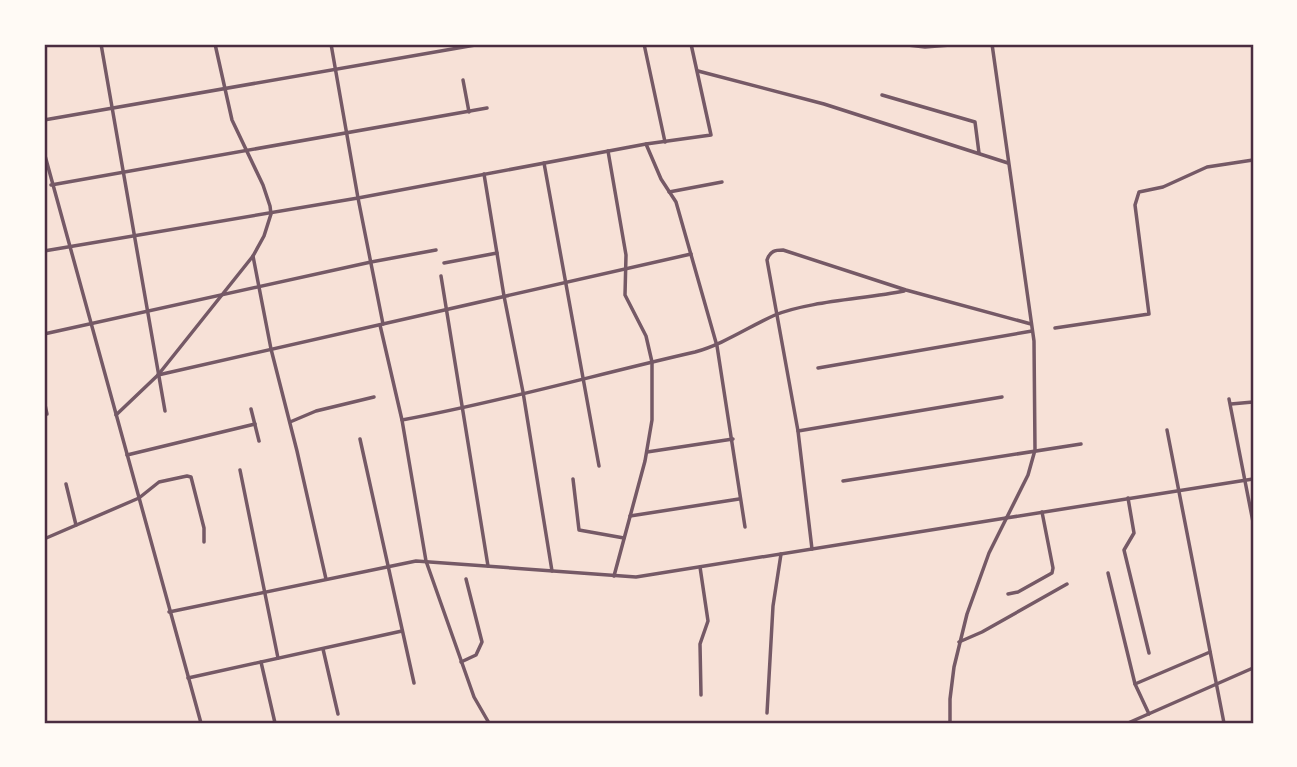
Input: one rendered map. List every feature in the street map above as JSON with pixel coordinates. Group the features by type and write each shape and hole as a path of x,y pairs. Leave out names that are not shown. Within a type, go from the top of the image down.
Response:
{"street":[{"path":"101,44 165,411"},
{"path":"116,415 158,375 253,257 271,214 263,185 232,120 215,44"},
{"path":"331,44 426,561 474,697 489,723"},
{"path":"44,120 225,90 457,46 481,44"},
{"path":"644,44 666,142"},
{"path":"44,251 271,214 646,144 711,135 691,44"},
{"path":"899,44 925,47 963,44"},
{"path":"950,723 951,684 959,642 982,571 1028,475 1035,450 1035,362 1032,331 992,44"},
{"path":"698,72 824,104 1008,163"},
{"path":"463,80 469,112"},
{"path":"882,95 975,122 979,153"},
{"path":"51,185 487,108"},
{"path":"646,144 676,202 717,346 745,527"},
{"path":"608,151 626,255 625,295 646,336 652,362 652,420 647,452 614,576"},
{"path":"44,152 201,723"},
{"path":"1055,327 1149,314 1136,196 1142,190 1163,187 1207,167 1253,160"},
{"path":"544,163 599,466"},
{"path":"484,174 552,571"},
{"path":"669,191 722,182"},
{"path":"44,334 436,250"},
{"path":"812,549 797,431 767,260 769,254 775,250 783,250 906,290 1031,324"},
{"path":"444,263 497,253"},
{"path":"158,375 691,254"},
{"path":"253,257 271,349 326,579"},
{"path":"441,276 488,566"},
{"path":"402,420 462,409 717,346 776,315 906,290"},
{"path":"818,369 1032,331"},
{"path":"290,422 316,411 374,397"},
{"path":"797,431 1002,397"},
{"path":"44,400 47,414"},
{"path":"1253,402 1230,401 1253,522"},
{"path":"251,409 258,442"},
{"path":"127,454 254,424"},
{"path":"1167,430 1224,723"},
{"path":"360,439 414,683"},
{"path":"647,452 733,439"},
{"path":"843,481 1081,444"},
{"path":"240,470 278,658"},
{"path":"44,538 139,498 159,482 187,475 191,477 204,528 204,542"},
{"path":"573,479 579,530 624,538"},
{"path":"169,612 387,566 426,561 643,576 1253,479"},
{"path":"66,484 76,525"},
{"path":"1128,498 1134,533 1124,550 1149,653"},
{"path":"631,516 740,499"},
{"path":"1008,594 1018,592 1052,573 1042,512"},
{"path":"767,713 773,606 781,554"},
{"path":"700,567 708,621 700,644 701,695"},
{"path":"1108,573 1135,684 1149,714"},
{"path":"461,662 476,655 482,642 466,579"},
{"path":"959,642 1067,584"},
{"path":"188,678 402,631"},
{"path":"323,649 338,714"},
{"path":"1135,684 1210,652"},
{"path":"261,662 275,723"},
{"path":"1128,723 1253,668"}]}
